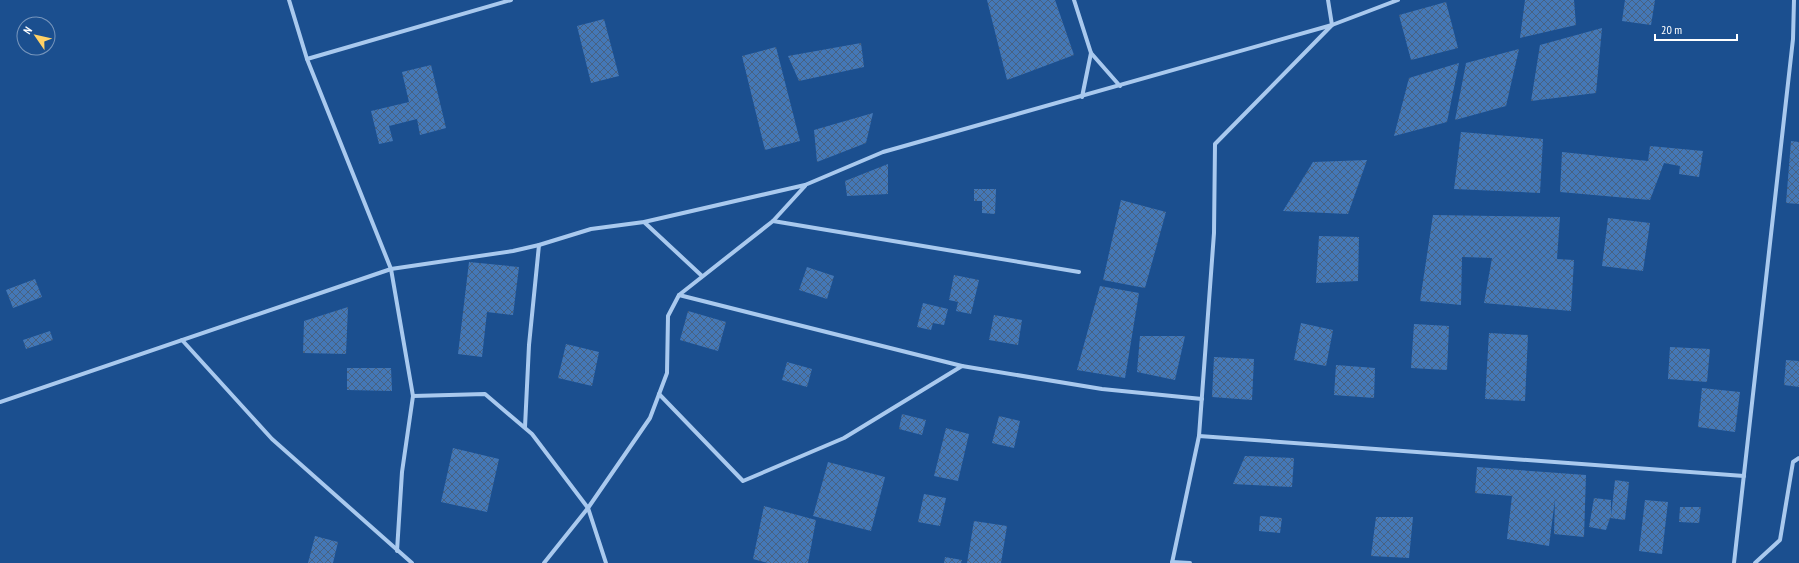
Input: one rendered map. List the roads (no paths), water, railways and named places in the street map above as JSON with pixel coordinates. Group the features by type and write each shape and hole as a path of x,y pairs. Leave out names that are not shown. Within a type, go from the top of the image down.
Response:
{"street":[{"path":"289,0 307,59 391,269 413,396 402,472 397,551"},
{"path":"307,59 511,0"},
{"path":"1074,0 1091,53 1120,86"},
{"path":"1328,0 1332,25"},
{"path":"0,402 391,269 513,251 539,245 591,229 644,222 805,186 882,152 1082,97 1332,25 1398,0"},
{"path":"1734,563 1793,47 1794,0"},
{"path":"1190,563 1172,563 1200,436 1214,233 1215,144 1332,25"},
{"path":"1082,97 1091,53"},
{"path":"544,563 588,508 650,418 667,373 668,316 679,295 774,221 805,186"},
{"path":"774,221 1079,272"},
{"path":"644,222 702,276"},
{"path":"525,427 529,345 539,245"},
{"path":"679,295 962,366 1102,389 1202,399"},
{"path":"182,340 272,439 412,563"},
{"path":"659,394 743,481 844,438 962,366"},
{"path":"413,396 485,394 525,427 532,434 588,508 606,563"},
{"path":"1200,436 1744,476"},
{"path":"1755,563 1780,540 1793,462 1799,458"}]}
